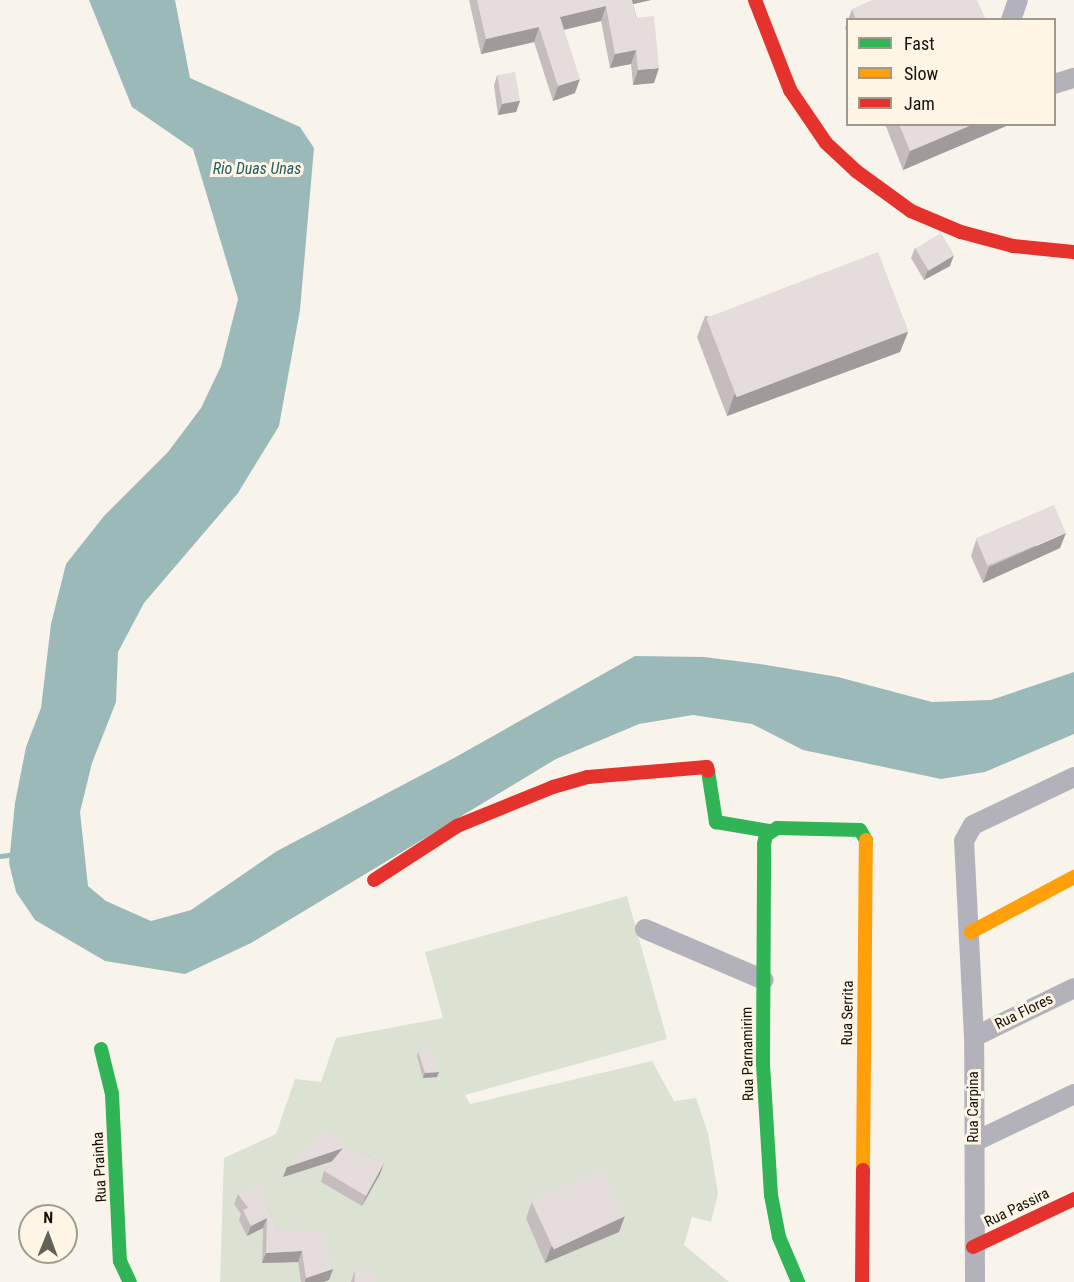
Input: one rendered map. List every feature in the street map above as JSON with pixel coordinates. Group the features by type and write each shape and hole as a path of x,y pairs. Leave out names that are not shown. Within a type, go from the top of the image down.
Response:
{"street":[{"path":"754,0 790,90 826,143 856,171 911,211 961,232 1013,246 1074,252"},
{"path":"1012,18 1017,0"},
{"path":"1056,83 1074,78"},
{"path":"374,880 457,826 554,786 588,777 707,767 716,822 773,829"},
{"name":"Rua Carpina","path":"975,1282 973,1247 974,1037 971,932 964,841 969,829 1074,777"},
{"name":"Rua Parnamirim","path":"773,829 764,844 763,1063 771,1195 779,1237 798,1282"},
{"name":"Rua Serrita","path":"773,829 860,830 866,840 862,1282"},
{"path":"971,932 1074,877"},
{"path":"645,929 764,980"},
{"name":"Rua Flores","path":"974,1037 1074,988"},
{"name":"Rua Prainha","path":"101,1049 112,1094 120,1261 130,1282"},
{"path":"974,1142 1074,1094"},
{"name":"Rua Passira","path":"973,1247 1074,1199"}],"green space":[{"path":"627,896 667,1039 465,1095 470,1104 652,1061 674,1101 696,1098 708,1133 718,1194 711,1222 692,1217 684,1245 729,1282 220,1282 224,1158 276,1134 295,1079 321,1082 336,1038 443,1018 425,952"}],"water":[{"name":"Rio Duas Unas","path":"89,0 175,0 190,78 300,127 314,148 300,310 279,426 238,493 144,603 118,652 116,702 92,763 80,812 88,886 106,901 151,921 191,910 277,851 454,758 635,656 704,657 760,664 838,677 932,702 991,700 1074,672 1074,734 985,772 941,779 803,750 752,724 693,715 639,724 556,759 251,943 185,974 105,961 35,920 16,892 9,863 15,803 26,747 41,708 51,624 66,564 104,516 168,452 201,408 221,366 238,299 193,149 132,107"}],"building":[{"path":"477,0 632,0 636,18 654,16 659,68 638,70 636,50 615,54 606,6 560,17 580,79 558,86 539,27 486,39"},
{"path":"872,0 977,0 985,18 855,18 852,9"},
{"path":"515,72 520,101 502,104 497,75"},
{"path":"900,126 969,126 910,151"},
{"path":"941,233 954,255 929,271 915,248"},
{"path":"878,252 908,331 737,397 706,318"},
{"path":"1054,505 1066,533 987,566 976,538"},
{"path":"431,1046 439,1072 425,1073 418,1051"},
{"path":"326,1129 346,1147 384,1163 366,1196 324,1171 343,1148 287,1167"},
{"path":"603,1168 625,1216 554,1249 531,1201"},
{"path":"264,1184 265,1202 278,1230 324,1231 333,1269 306,1278 302,1251 266,1253 267,1218 251,1226 243,1210 248,1208 238,1194"},
{"path":"355,1270 378,1271 378,1282 355,1282"}],"waterway":[{"path":"0,856 16,854"}],"traffic: fast":[{"path":"708,771 716,822 769,831"},
{"path":"798,1282 779,1237 771,1195 763,1063 764,844 766,835 777,828 860,830 866,840"},
{"path":"101,1049 112,1094 120,1261 130,1282"}],"traffic: slow":[{"path":"863,1170 866,840"},
{"path":"971,932 1074,877"}],"traffic: jam":[{"path":"755,0 790,90 826,143 856,171 911,211 961,232 1013,246 1074,252"},
{"path":"374,880 457,826 553,787 588,777 707,767 708,771"},
{"path":"862,1282 863,1170"},
{"path":"973,1247 1074,1199"}]}
